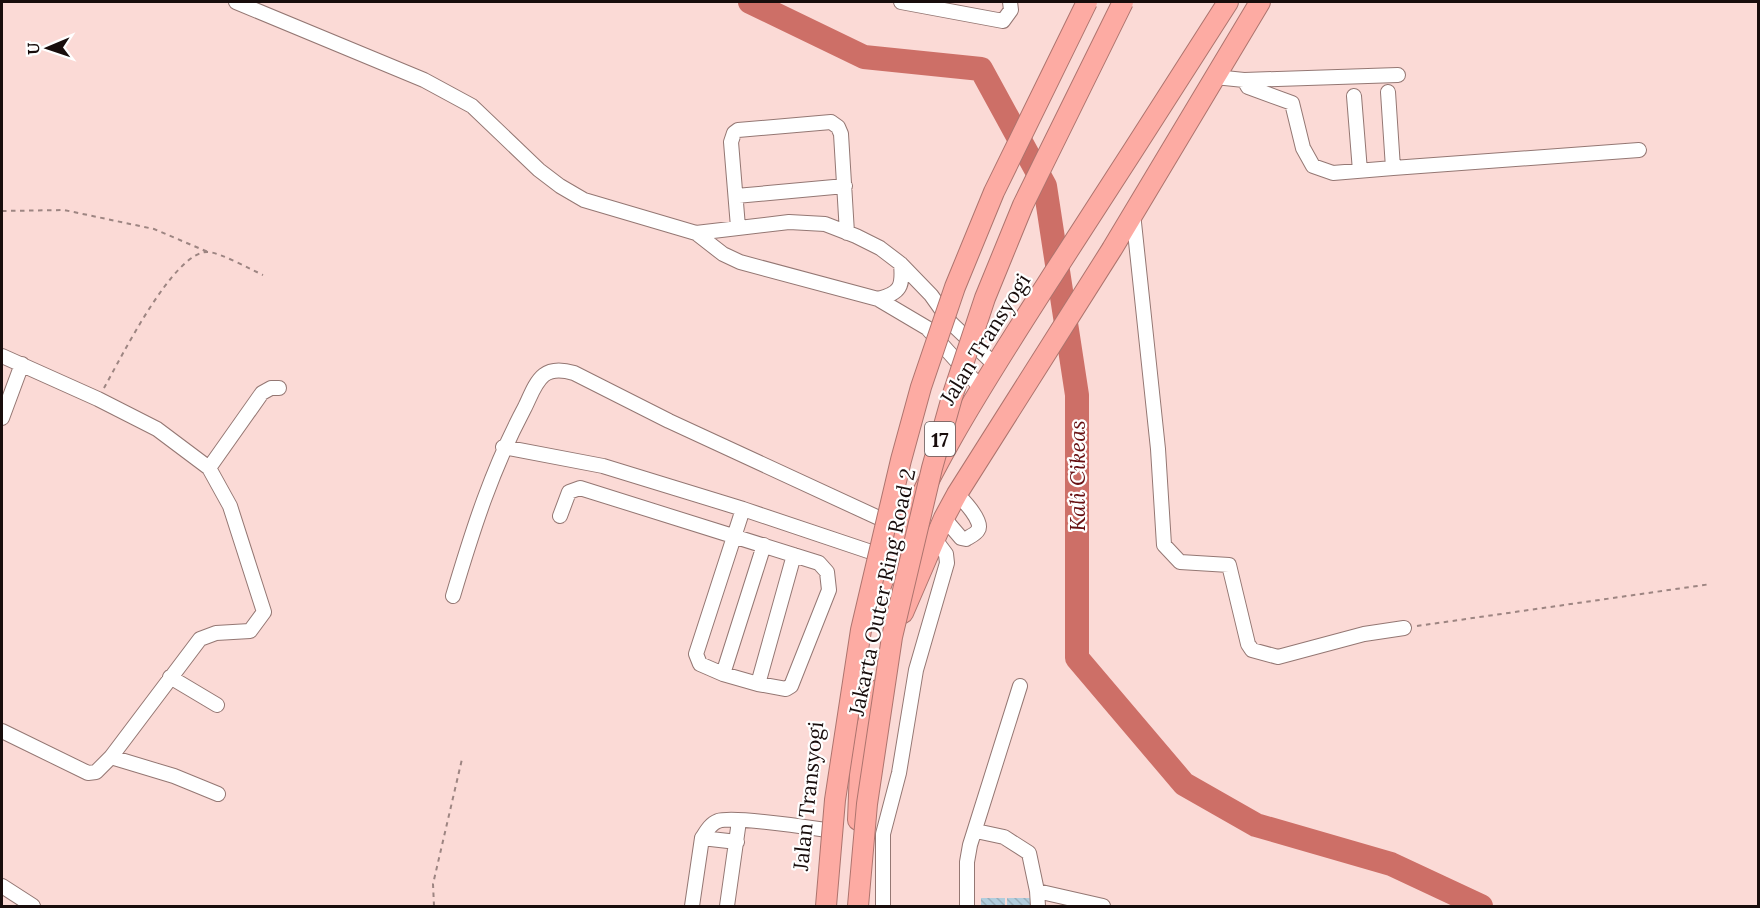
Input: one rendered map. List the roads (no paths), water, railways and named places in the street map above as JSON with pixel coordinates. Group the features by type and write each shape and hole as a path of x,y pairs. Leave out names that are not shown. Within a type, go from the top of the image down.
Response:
{"highway":[{"name":"Jakarta Outer Ring Road 2","path":"824,906 835,800 861,630 901,460 921,387 955,287 994,192 1087,2"},
{"name":"Jakarta Outer Ring Road 2","path":"858,906 867,804 892,637 932,468 952,397 985,298 1023,205 1123,2"},
{"name":"Jalan Transyogi","path":"824,906 826,830 832,757 850,673 891,558 980,387 1228,2"},
{"path":"858,906 860,770 867,726 899,624 934,538 957,494 1112,249 1260,2"}],"street":[{"path":"236,2 424,80 472,106 539,170 560,186 585,200 696,233 723,254 740,262 878,299 927,327 980,387"},
{"path":"902,2 1003,21 1011,10 1010,2"},
{"path":"973,16 975,2"},
{"path":"1215,76 1244,80 1354,86 1390,82 1393,168"},
{"path":"1244,80 1248,87 1292,103 1303,148 1313,166 1333,173 1639,150"},
{"path":"1354,86 1360,171"},
{"path":"738,227 731,142 734,133 738,130 831,122 838,127 841,134 848,232"},
{"path":"736,196 845,186"},
{"path":"1133,213 1158,455 1164,545 1180,562 1229,565 1248,644 1252,650 1278,657 1364,634 1404,628"},
{"path":"696,233 789,222 825,224 848,232 879,248 901,264 931,295 951,323 1000,357"},
{"path":"878,299 898,290 902,281 901,264"},
{"path":"2,356 98,399 157,429 208,468 230,506 264,612 250,632 216,633 200,639 111,757 96,772 88,773 2,731"},
{"path":"2,418 22,364"},
{"path":"453,596 477,516 503,447 539,380 552,371 563,370 574,373 669,421 904,530"},
{"path":"208,468 262,393 271,388 279,388"},
{"path":"503,447 603,466 891,558"},
{"path":"560,516 569,492 580,488 734,536 819,563 825,568 829,577 829,590 791,686 786,689 723,674 700,664 696,654 734,536 743,509"},
{"path":"944,518 962,538 966,539 979,530 980,525 977,519 957,494"},
{"path":"883,906 884,834 903,754 916,670 947,564 946,554 941,544 934,538"},
{"path":"723,674 764,546"},
{"path":"758,684 794,555"},
{"path":"170,677 217,705"},
{"path":"967,906 967,862 1020,686"},
{"path":"111,757 174,776 218,794"},
{"path":"693,906 702,838 711,825 719,820 826,830"},
{"path":"727,906 739,821"},
{"path":"976,831 1004,837 1029,853 1038,906"},
{"path":"702,838 737,842"},
{"path":"2,886 33,906"},
{"path":"1037,891 1103,906"}],"waterway":[{"name":"Kali Cikeas","path":"750,2 864,57 981,69 1045,186 1077,395 1077,658 1184,784 1256,825 1391,864 1481,906"}]}
